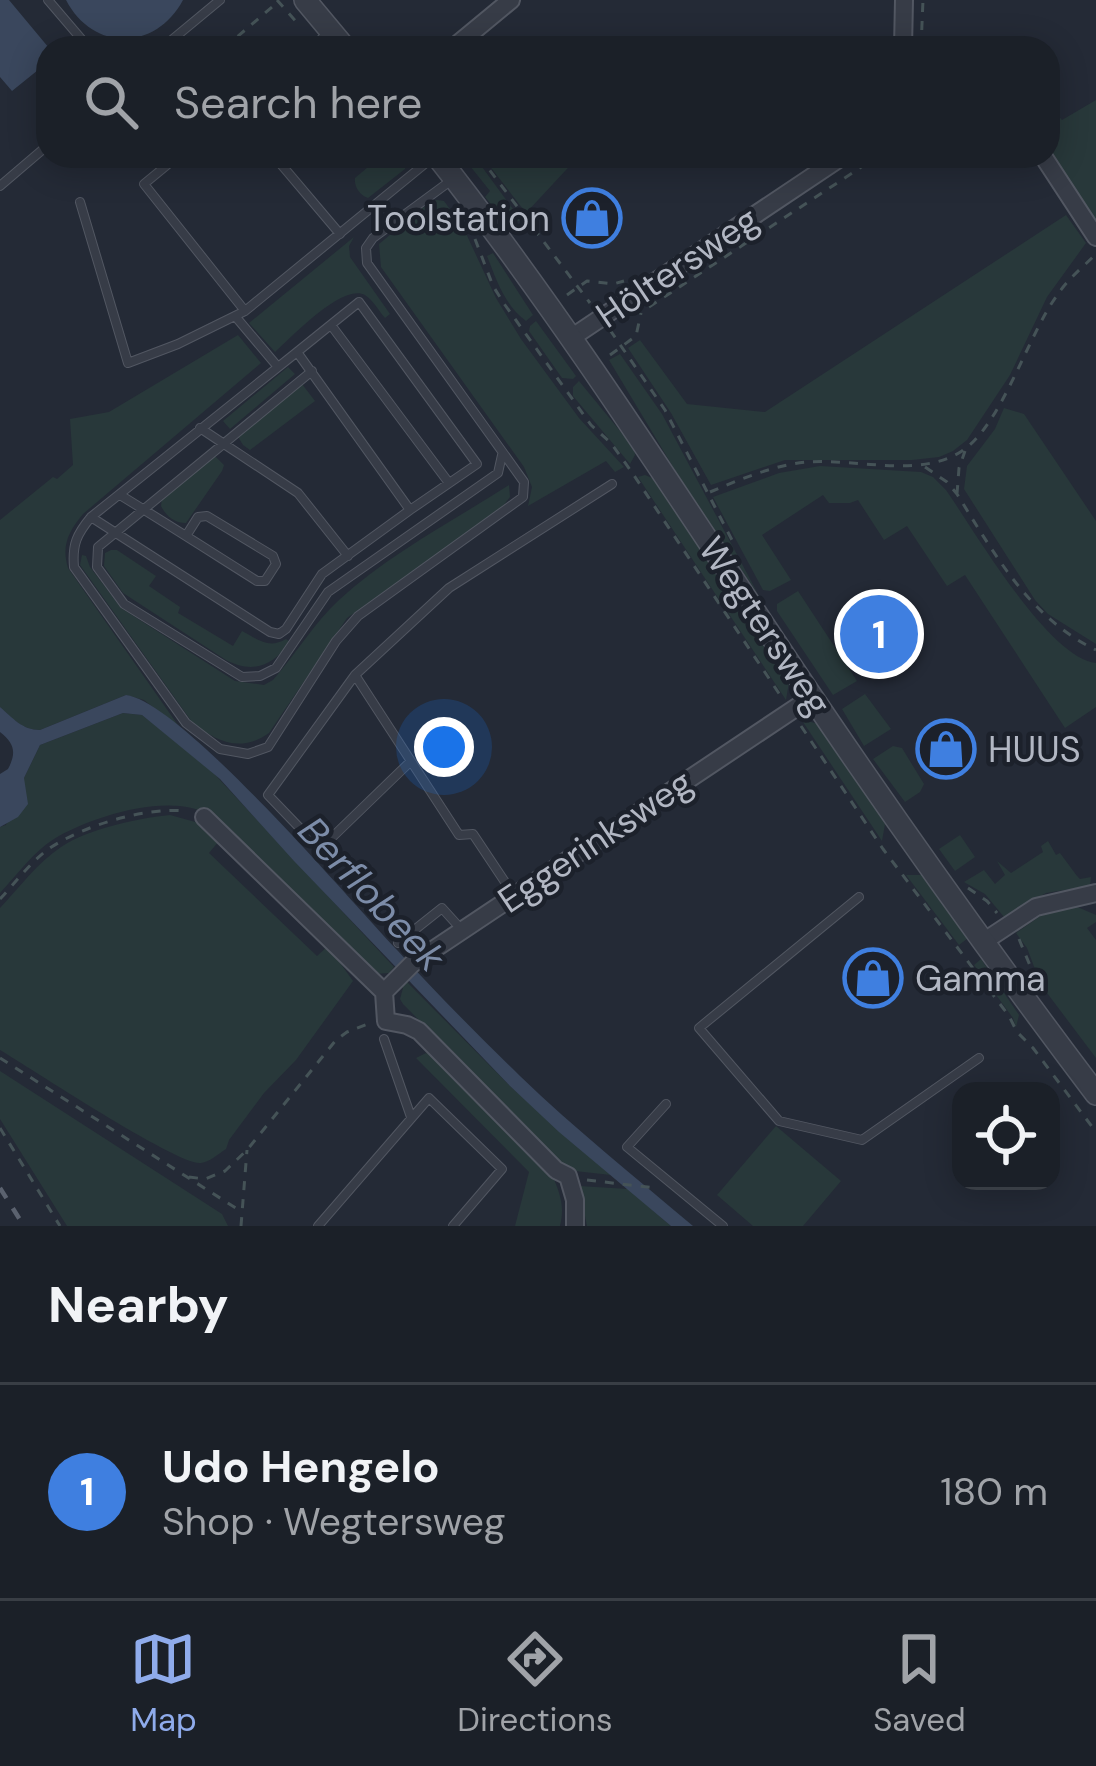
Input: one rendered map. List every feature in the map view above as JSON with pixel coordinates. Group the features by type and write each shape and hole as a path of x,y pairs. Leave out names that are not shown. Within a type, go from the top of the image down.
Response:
{"street":[{"path":"305,0 323,36"},
{"path":"468,36 511,0"},
{"path":"904,0 904,36"},
{"name":"Wegtersweg","path":"445,168 572,338 812,697 1096,1094"},
{"name":"Höltersweg","path":"572,338 825,168"},
{"path":"1051,168 1096,237"},
{"name":"Eggerinksweg","path":"384,992 405,970 462,930 812,697"},
{"path":"204,817 384,992 385,1030 407,1025 419,1030 556,1170 568,1176 575,1200 575,1226"},
{"path":"983,942 1036,907 1096,893"}],"lane":[{"path":"48,0 79,36"},
{"path":"176,36 220,0"},
{"path":"0,186 36,155"},
{"path":"163,168 144,184 278,367"},
{"path":"284,168 340,234"},
{"path":"80,202 128,363 240,314 420,168"},
{"path":"92,518 270,632 279,634 286,629 322,574 476,464 359,302 92,518 77,533 73,549 74,566 186,723 220,749 248,754 268,747 336,641 358,616 523,497 524,482 368,263 366,248 373,238 454,178"},
{"path":"331,325 449,483"},
{"path":"298,352 410,510"},
{"path":"312,371 98,547 97,567 124,604 242,677 260,676 276,668 328,592 498,473 502,454"},
{"path":"200,428 298,494 348,556"},
{"path":"411,761 320,849 268,795 355,675 449,588 612,484"},
{"path":"119,495 257,581 265,581 276,564 273,556 207,517 198,518 186,536"},
{"path":"355,675 459,835 473,834 514,895"},
{"path":"859,897 699,1028 779,1121 862,1140 979,1058"},
{"path":"398,943 442,908 462,930"},
{"path":"385,1030 412,1118"},
{"path":"318,1226 429,1098 502,1168 453,1226"},
{"path":"666,1105 628,1147 723,1226"}],"path":[{"path":"921,36 922,0"},
{"path":"238,36 278,2"},
{"name":"Wegtersweg","path":"488,168 665,410 709,493 742,479 809,462 923,466"},
{"name":"Höltersweg","path":"621,347 636,336 641,313 860,168"},
{"name":"Wegtersweg","path":"476,240 505,305 591,425 631,472 883,849 1096,1132"},
{"path":"957,494 965,449 986,424 1055,297 1096,254"},
{"name":"Höltersweg","path":"578,287 587,281 625,281"},
{"path":"923,466 965,449"},
{"path":"923,466 957,494 1024,595 1057,628 1096,650"},
{"path":"0,899 41,855 75,834 152,811 182,810 204,817"},
{"path":"181,1175 214,1177 225,1172 336,1040 361,1026 385,1030"},
{"path":"0,1058 242,1212"},
{"path":"0,1128 60,1226"},
{"path":"241,1226 247,1150"},
{"path":"568,1176 648,1186"}],"shaded area":[{"path":"1096,100 1096,221 1059,168 1062,120"},
{"path":"367,168 405,168 368,198 355,178"},
{"path":"472,168 483,168 521,220 505,221 485,197 490,191"},
{"path":"491,168 568,168 526,213"},
{"path":"437,200 444,201 463,227 521,339 579,418 624,467 615,472 606,461 528,506 532,487 524,467 381,267 379,244"},
{"path":"1066,215 1086,243 1047,297 1010,375 967,440 939,457 785,460 711,485 628,348 640,340 687,404 765,412"},
{"path":"354,237 350,257 390,314 385,318 365,295 355,293 318,313 275,352 249,323"},
{"path":"493,253 533,315 526,321 502,292 487,256"},
{"path":"536,321 576,376 573,379 562,378 529,331"},
{"path":"238,335 261,363 83,514 66,545 68,568 180,728 144,700 126,695 40,730 23,726 0,707 0,520 73,465 70,419 109,412"},
{"path":"620,354 662,414 758,594 688,492 609,360"},
{"path":"288,367 295,374 230,429 223,421"},
{"path":"579,381 634,448 630,464 573,396"},
{"path":"302,384 315,401 250,450 243,445 237,435"},
{"path":"1004,408 1024,414 1096,521 1096,644 1048,614 1035,600 964,489 967,466 995,429"},
{"path":"214,455 224,465 222,471 186,523 171,518 161,506 162,497"},
{"path":"820,466 921,472 933,477 1035,617 1077,656 1096,663 1096,707 1065,728 965,575 947,586 907,526 884,540 858,500 829,503 823,495 762,535 791,580 763,590 713,497 779,473"},
{"path":"638,477 657,480 726,583 720,601"},
{"path":"509,485 510,497 498,512 347,618 269,733 249,743 220,740 192,722 80,565 82,555 86,556 121,608 235,681 264,685 358,583"},
{"path":"111,550 156,576 149,586 180,607 178,613 233,646 242,631 264,642 290,642 262,665 226,660 123,593 104,566 105,553"},
{"path":"798,591 857,681 833,695 777,611 777,604"},
{"path":"727,611 747,614 787,673 786,700"},
{"path":"865,694 891,729 864,746 842,709"},
{"path":"123,713 142,715 207,766 394,967 389,973 374,974 209,815 193,808 130,810 69,831 39,850 0,893 0,827 6,825 40,745"},
{"path":"801,719 818,724 883,815 882,841"},
{"path":"893,746 902,748 924,784 905,802 873,759"},
{"path":"170,815 199,823 219,841 209,853 317,956 328,946 353,981 226,1149 201,1163 135,1133 0,1050 0,908 61,847 114,825"},
{"path":"960,835 975,857 955,871 939,849"},
{"path":"1048,841 1080,879 1091,877 1090,886 1046,893 1004,917 985,894 964,882 984,870 995,884 1005,875 997,861 1011,873 1043,852 1041,846"},
{"path":"906,875 925,875 968,938 959,945"},
{"path":"1075,906 1096,915 1096,922 1087,928 1096,940 1096,1058 1041,985 1016,933 1046,912"},
{"path":"981,959 1019,1015 1016,1027 974,965"},
{"path":"406,981 510,1086 611,1175 575,1171 561,1163 403,1004 400,986"},
{"path":"426,1053 552,1175 561,1200 560,1226 515,1226 529,1172 416,1058"},
{"path":"0,1071 222,1214 228,1226 67,1226 0,1119"},
{"path":"776,1126 841,1181 803,1226 753,1226 717,1195"},
{"path":"579,1186 628,1189 671,1226 587,1226"}],"water":[{"path":"0,0 9,0 39,36 36,72 12,91 0,77"},
{"path":"66,0 183,0 157,29 141,36 108,36 78,17"},
{"path":"126,695 152,706 224,766 504,1061 693,1226 671,1226 559,1132 220,779 142,715 123,713 40,745 24,778 28,804 18,817 0,827 0,774 8,769 13,753 0,732 0,707 23,726 40,730"}],"railway":[{"path":"0,1188 24,1226"}],"place":[{"name":"Toolstation","path":"592,218"},
{"name":"Udo Hengelo","path":"879,634"},
{"name":"HUUS","path":"946,749"},
{"name":"Gamma","path":"873,978"}],"water label":[{"name":"Berflobeek","path":"372,894"}]}
